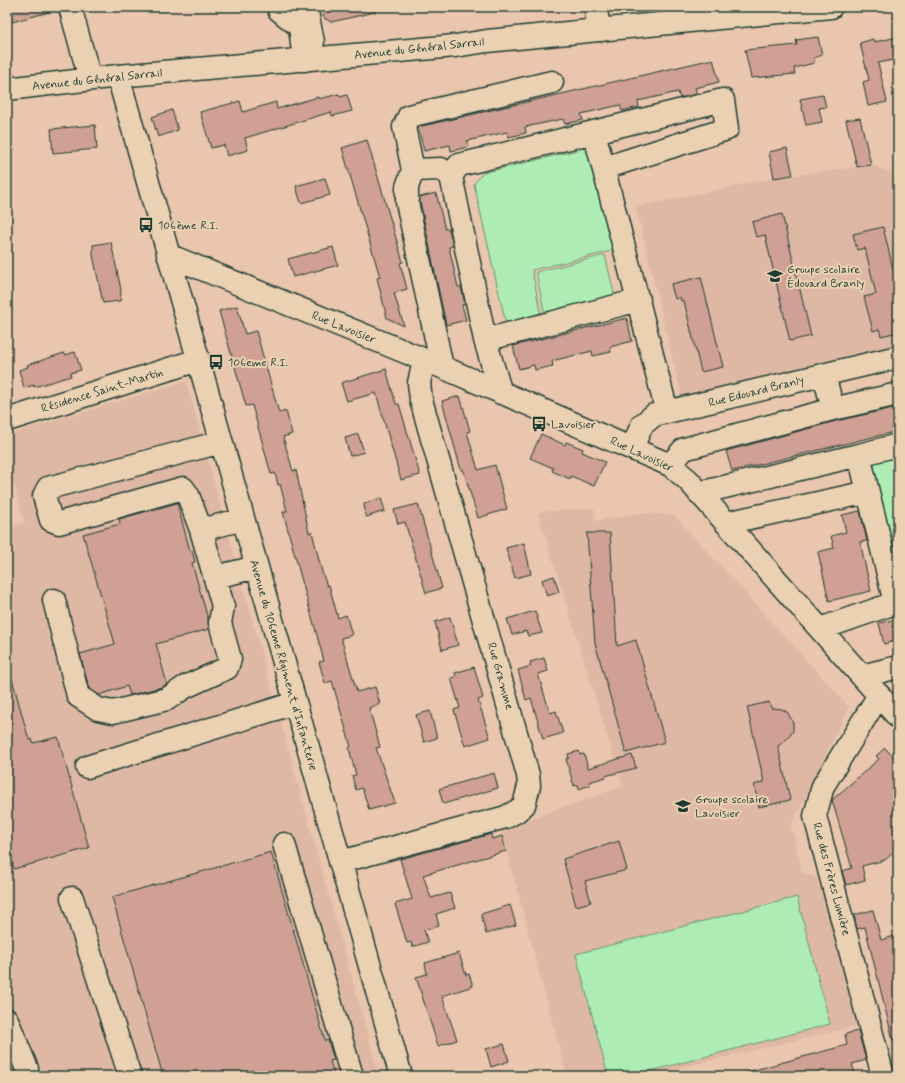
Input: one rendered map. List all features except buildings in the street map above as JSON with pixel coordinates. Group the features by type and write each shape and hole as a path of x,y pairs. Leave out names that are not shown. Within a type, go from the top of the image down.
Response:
{"street":[{"path":"70,7 90,79"},
{"path":"278,7 279,10 300,28 311,59"},
{"path":"306,7 311,59"},
{"path":"595,7 600,30"},
{"name":"Avenue du Général Sarrail","path":"7,89 118,76 455,46 487,41 831,7"},
{"name":"Avenue du 106eme Régiment d'Infanterie","path":"118,76 400,1076"},
{"path":"433,364 407,202 407,187 414,170 404,128 409,116 552,82"},
{"path":"451,176 459,165 723,100 727,128 604,168"},
{"path":"594,132 667,412"},
{"path":"414,170 441,169 451,176 485,340 501,393"},
{"name":"Rue Lavoisier","path":"168,255 433,364 670,465 679,471 699,493 898,717"},
{"path":"485,340 638,300"},
{"name":"Rue Edouard Branly","path":"632,448 642,425 647,419 667,412 898,357"},
{"name":"Résidence Saint-Martin","path":"7,420 198,360"},
{"name":"Rue Gramme","path":"340,862 506,817 524,805 530,786 505,690 421,400 419,383 433,364"},
{"path":"824,375 833,409"},
{"path":"670,465 684,449 833,409 898,394"},
{"path":"54,600 78,696 98,709 112,712 167,699 185,687 227,668 230,659 220,623 223,606 201,530 188,495 183,488 59,523 51,520 44,496 48,488 221,442"},
{"path":"699,493 898,445"},
{"path":"820,629 897,603 859,455"},
{"path":"726,523 868,492"},
{"path":"201,530 243,519"},
{"path":"215,577 257,567"},
{"path":"862,676 898,667"},
{"name":"Rue des Frères Lumière","path":"879,695 823,786 815,816 884,1076"},
{"path":"87,767 295,703"},
{"path":"284,844 352,1076"},
{"path":"72,898 130,1076"},
{"path":"7,1020 27,1069 27,1076"},
{"path":"884,1076 898,1068"}],"shaded area":[{"name":"Groupe scolaire Édouard Branly","path":"871,165 898,175 898,344 682,398 636,207 774,178"},
{"path":"186,381 379,1076 7,1076 7,528 25,523 7,460 7,435"},
{"name":"Groupe scolaire Lavoisier","path":"594,508 595,521 643,513 674,515 849,707 791,826 802,872 817,878 860,1025 645,1076 567,1076 501,829 623,786 538,512"}],"green space":[{"path":"590,147 616,250 532,270 541,315 506,324 474,184 483,173"},
{"path":"605,255 615,298 545,315 536,272"},
{"path":"898,455 898,586 868,465 872,458"},
{"path":"797,897 830,1024 632,1076 608,1076 576,954"}],"place":[{"name":"106ème R.I.","path":"146,225"},
{"name":"Groupe scolaire Édouard Branly","path":"775,276"},
{"name":"106eme R.I.","path":"216,362"},
{"name":"Lavoisier","path":"539,424"},
{"name":"Groupe scolaire Lavoisier","path":"683,806"}]}
